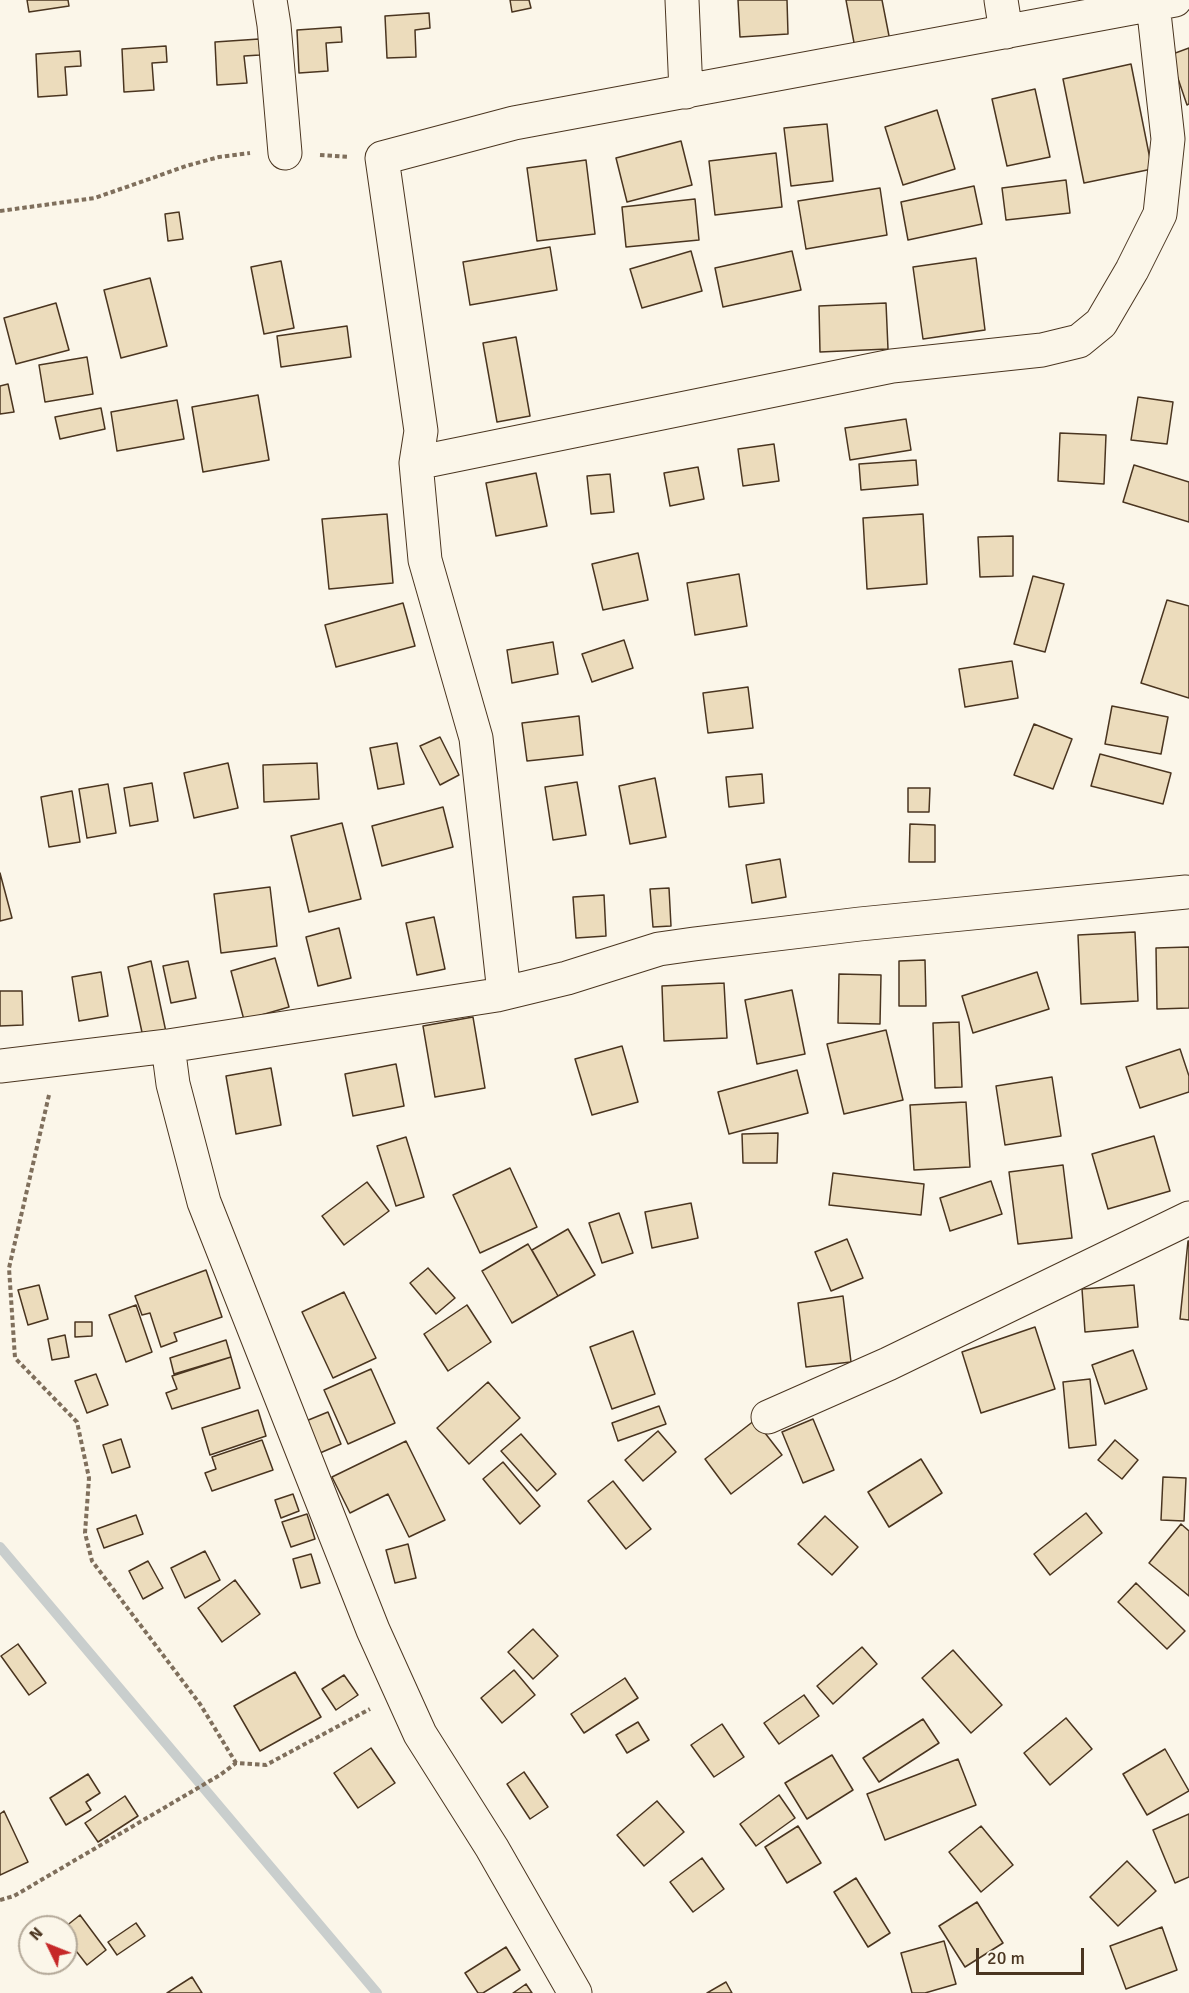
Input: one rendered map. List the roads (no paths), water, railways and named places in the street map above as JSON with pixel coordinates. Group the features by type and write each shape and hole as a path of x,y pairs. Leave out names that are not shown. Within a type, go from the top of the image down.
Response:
{"street":[{"path":"270,0 285,153"},
{"path":"682,0 686,92"},
{"path":"1001,0 1006,32"},
{"path":"416,463 892,366 1042,350 1079,341 1101,323 1132,270 1160,214 1168,139 1164,2 514,123 382,158 421,431 416,463 425,560 476,738 504,993"},
{"path":"0,1066 168,1046 504,993 567,978 659,949 860,924 1188,891"},
{"path":"168,1046 173,1084 204,1202 225,1250 364,1609 420,1734 492,1848 575,1993"},
{"path":"768,1417 899,1359 1189,1218"}],"waterway":[{"path":"0,1547 377,1993"}]}
